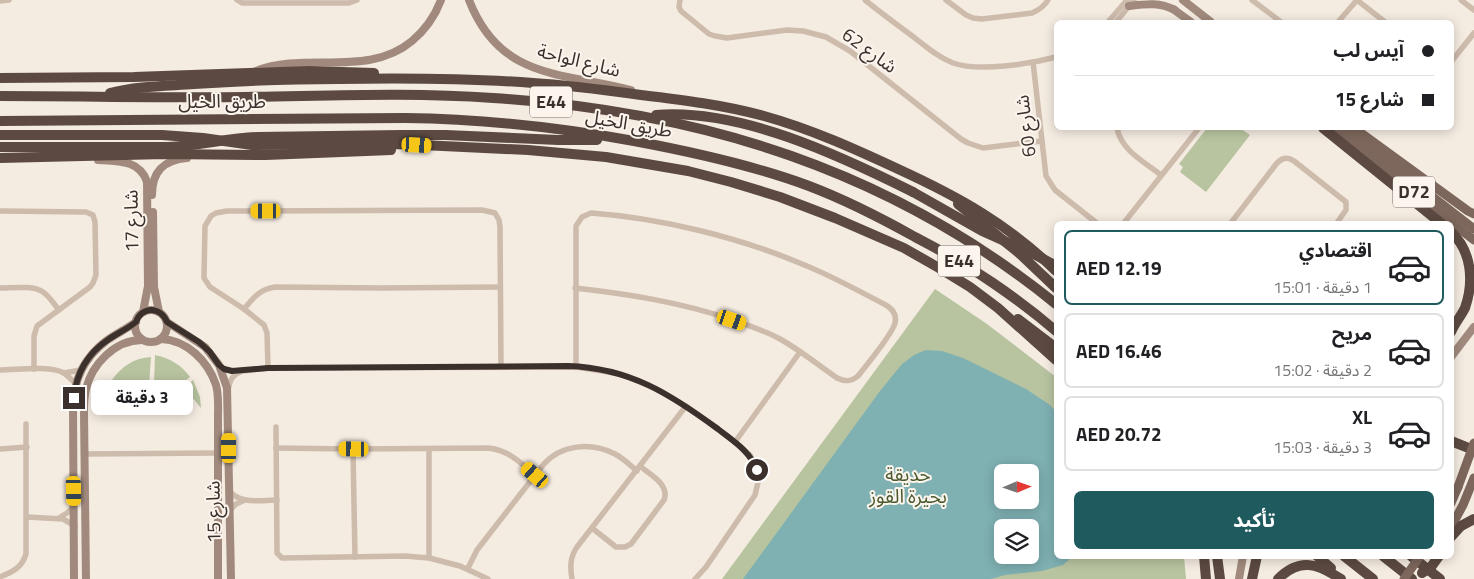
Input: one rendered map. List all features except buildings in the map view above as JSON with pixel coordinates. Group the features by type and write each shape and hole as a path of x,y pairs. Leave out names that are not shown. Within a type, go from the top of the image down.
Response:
{"highway":[{"path":"0,78 134,77 253,72 349,71 392,74 419,79"},
{"path":"98,96 130,88 232,82 419,79 530,82 583,87 723,107 781,121 855,149 939,188 998,222 1034,250 1054,269"},
{"name":"طريق الخيل","path":"0,96 187,98 356,95 468,96 563,104 643,117 698,128 752,142 797,157 846,177 913,209 960,235 1000,261 1054,302"},
{"path":"643,117 684,114 725,120 754,127 820,149 913,192 982,231 1054,265"},
{"name":"طريق الخيل","path":"0,121 430,118 507,123 618,138 674,149 745,165 789,179 838,198 896,226 963,263 1008,293 1054,329"},
{"path":"1325,130 1438,221"},
{"path":"0,135 162,135 252,145 387,144 537,150 597,156 670,167 739,184 808,207 883,238 924,258 970,287 998,308 1054,358"},
{"path":"0,147 168,147 258,136 445,135 573,140 618,138"},
{"path":"0,158 356,153 433,146"},
{"path":"939,188 1012,248 1054,286"},
{"path":"1454,235 1468,255 1472,281 1470,298 1454,327"},
{"path":"1454,333 1474,306"},
{"path":"998,308 1019,320 1054,346"},
{"path":"1454,442 1474,450"},
{"path":"1454,534 1461,526 1474,519"},
{"path":"1204,559 1206,579"},
{"path":"1215,579 1216,559"},
{"path":"1217,559 1220,579"},
{"path":"1252,579 1256,559"},
{"path":"1320,559 1346,579"},
{"path":"1348,559 1373,579"},
{"path":"1387,559 1412,579"},
{"path":"1415,559 1439,577"},
{"path":"1420,576 1437,559"},
{"path":"1278,579 1284,573 1294,568 1310,565 1325,569 1341,579"}],"main road":[{"name":"D72","path":"1335,130 1356,142 1474,229"},
{"name":"D72","path":"1346,130 1356,142 1451,221"},
{"path":"1356,130 1474,214"},
{"name":"D72","path":"1454,223 1474,240"},
{"path":"1454,496 1474,443"},
{"path":"1454,521 1474,478"},
{"path":"1404,579 1418,559"},
{"path":"1420,576 1431,559"}],"street":[{"path":"0,1 9,0"},
{"path":"237,0 242,3 310,1 349,3 357,0"},
{"path":"253,72 285,63 366,61 386,56 403,47 421,33 441,0"},
{"name":"شارع الواحة","path":"469,0 477,18 487,33 506,52 520,62 552,74 623,88 652,96"},
{"name":"شارع 62","path":"680,0 679,7 685,15 709,34 721,38 795,30 819,34 833,40 850,51 961,138 975,146 984,148 1042,141"},
{"path":"865,0 929,49 952,62 983,67 1054,59"},
{"path":"946,0 966,15 978,19 1032,12 1039,9 1048,0"},
{"path":"1163,0 1188,20"},
{"path":"1182,0 1208,20"},
{"path":"1252,0 1278,20"},
{"path":"1340,20 1357,0 1383,20"},
{"path":"1461,0 1474,10"},
{"path":"1110,20 1128,2 1162,4 1175,10"},
{"path":"1117,20 1128,2"},
{"path":"1454,58 1474,33"},
{"name":"شارع 60","path":"1033,62 1046,176 1052,186 1094,221"},
{"path":"1118,130 1119,136 1128,149 1160,175"},
{"path":"1125,221 1197,130"},
{"name":"17 شارع","path":"159,312 155,293 152,190 156,175 166,164 176,159 234,155"},
{"name":"17 شارع","path":"44,156 128,163 135,166 144,175 148,186 148,286 143,312"},
{"path":"1232,221 1277,162 1290,158 1346,202 1346,210 1338,221"},
{"path":"0,211 86,212 93,216 94,219 97,271 95,280 90,286 41,323 35,331 33,341 34,369"},
{"path":"268,368 266,329 261,322 244,309 210,287 204,278 205,226 211,216 221,212 489,211 495,214 500,224 501,366"},
{"path":"575,288 645,297 702,310 769,333 841,380 846,381 855,379 858,376 892,331 896,321 895,315 889,306 801,263 766,250 677,226 596,213 586,214 576,226 575,288 576,367"},
{"path":"244,309 256,295 268,288 275,287 500,287"},
{"path":"0,288 31,288 40,290 59,310"},
{"path":"86,579 85,397 91,374 100,362 116,348 126,342 142,340 152,342 161,339 166,333 167,322 165,317 159,312 151,310 143,312 137,318 137,334 142,340"},
{"path":"74,579 73,405 76,384 81,370 91,355 101,345 136,322"},
{"name":"شارع 15","path":"167,322 205,347 219,365 225,380 228,394 231,579"},
{"path":"1454,352 1474,327"},
{"name":"شارع 15","path":"161,339 173,340 186,346 196,354 209,370 217,392 218,579"},
{"path":"735,442 800,352"},
{"path":"219,365 228,370 268,368 576,367 608,371 659,390 686,406 750,455 759,478 758,486 751,502 696,579"},
{"path":"0,370 34,369 64,373 81,370"},
{"path":"228,394 232,377 244,370"},
{"path":"64,373 76,384"},
{"path":"572,579 570,565 574,552 686,406"},
{"path":"0,578 18,568 25,559 27,549 26,424"},
{"path":"276,427 277,553 282,558 430,558 468,568 488,579"},
{"path":"0,448 27,447"},
{"path":"468,568 477,550 548,458 557,452 578,447 599,448 623,459 663,486 666,494 664,500 631,544 616,548 592,528"},
{"path":"276,448 496,449 515,457 535,475"},
{"path":"354,449 355,557"},
{"path":"430,449 430,558"},
{"path":"85,454 218,453"},
{"path":"229,490 234,496 245,500 276,500"},
{"path":"229,511 236,504 245,500"},
{"path":"58,518 68,513 74,505"},
{"path":"27,517 68,520 75,527"},
{"path":"1239,579 1242,559"}],"green space":[{"path":"1205,130 1243,130 1250,135 1206,192 1180,172 1183,167 1179,164"},
{"name":"حديقة بحيرة القوز","path":"935,289 987,324 1054,375 1054,559 1184,559 1186,579 722,579"},
{"path":"155,355 175,363 190,377 179,386 165,383 159,389 154,384"},
{"path":"151,357 149,386 145,391 140,385 124,389 112,380 129,364 139,359"},
{"path":"193,380 200,397 201,408 183,389"},
{"path":"110,381 121,389 104,409 105,394"},
{"path":"153,388 166,402 168,400 179,411 128,412"}],"water":[{"name":"حديقة بحيرة القوز","path":"926,350 942,351 963,358 1026,389 1050,405 1054,410 1054,559 1070,559 1063,565 1042,571 1005,575 991,579 743,579 880,391 902,364 914,355"}],"route":[{"path":"74,398 78,377 91,355 105,342 136,322 143,312 155,310 165,317 167,322 205,347 224,369 232,371 268,368 568,366 620,374 650,385 686,406 750,455 757,470"}]}
